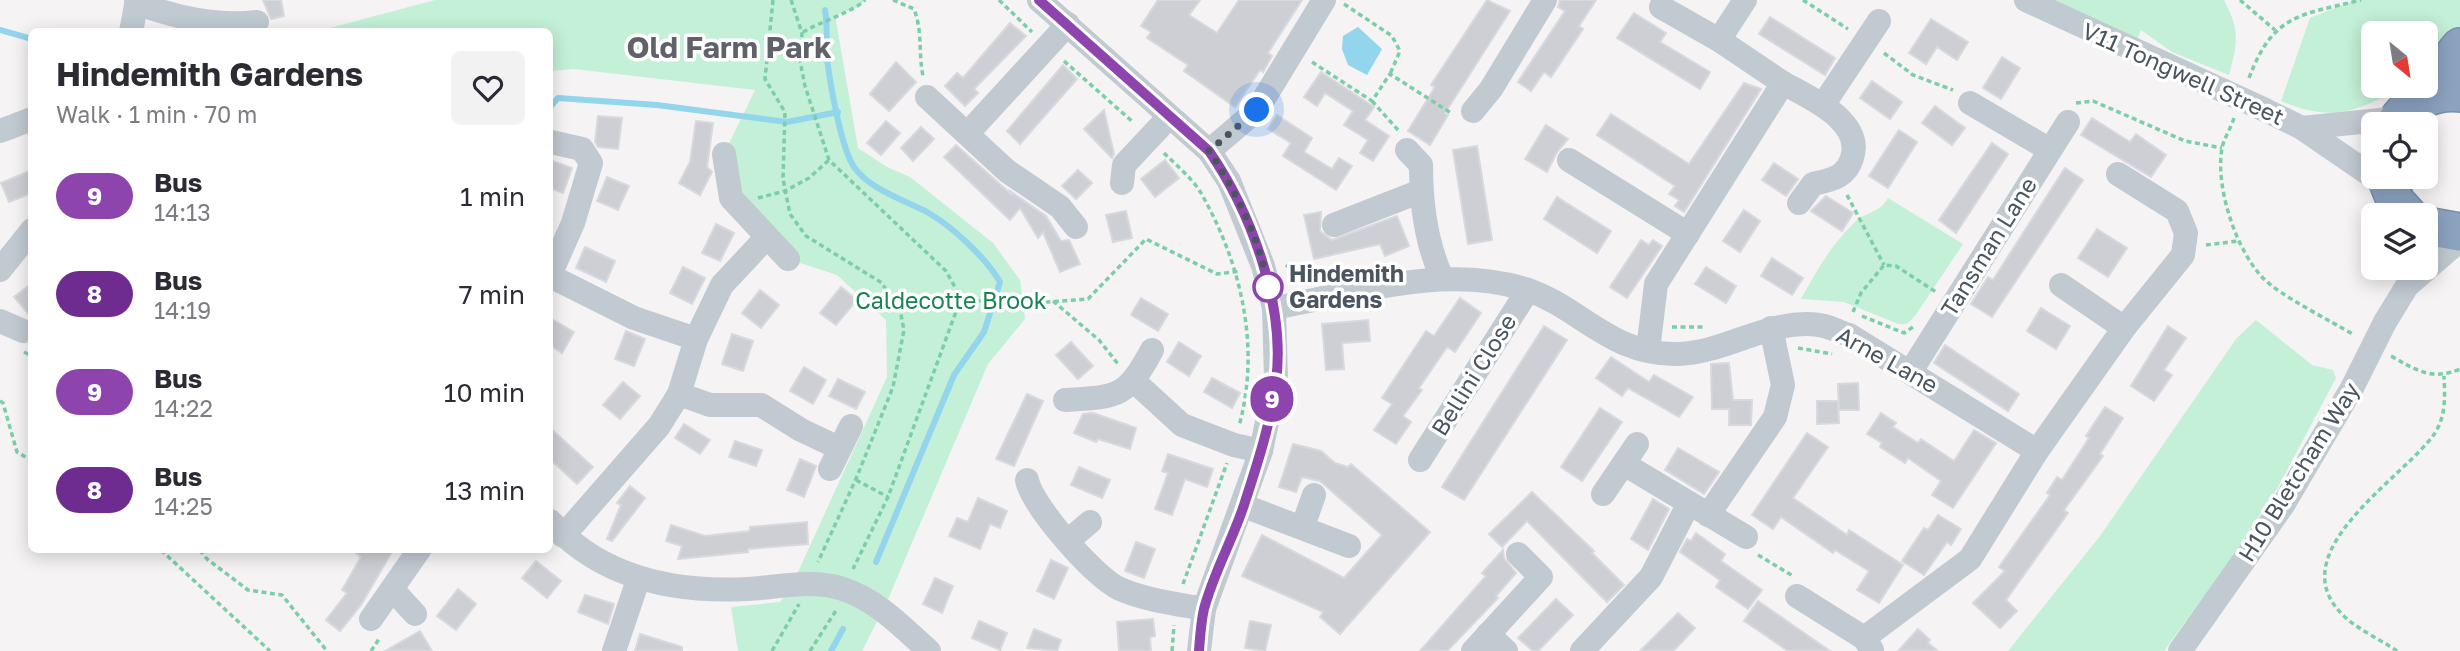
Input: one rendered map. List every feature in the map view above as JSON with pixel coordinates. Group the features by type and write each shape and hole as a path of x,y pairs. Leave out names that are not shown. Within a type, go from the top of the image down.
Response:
{"highway":[{"path":"2406,112 2460,47"},
{"path":"2409,112 2432,95 2460,93"},
{"path":"2438,222 2460,232"}],"street":[{"path":"1039,0 1209,151 1229,181 1263,266 1274,308 1276,380 1261,451 1244,506 1204,609 1199,651"},
{"path":"1209,151 1257,110 1296,51 1324,0"},
{"path":"1461,112 1491,89 1545,0"},
{"path":"1719,40 1745,0"},
{"name":"V11 Tongwell Street","path":"2026,0 2302,128 2400,203"},
{"path":"132,28 137,2 185,18 231,25 257,22"},
{"path":"1661,7 1823,105 1849,130 1856,147 1850,165 1838,178 1813,184 1799,203"},
{"path":"1823,105 1879,20"},
{"path":"967,134 1068,24"},
{"path":"1649,338 1656,284 1783,83"},
{"path":"927,97 1007,172 1060,206 1076,227"},
{"path":"1970,103 2050,150"},
{"name":"Tansman Lane","path":"1911,372 2073,113"},
{"path":"1119,168 1169,117"},
{"path":"0,131 28,120"},
{"name":"V11 Tongwell Street","path":"2302,128 2361,121"},
{"path":"553,142 582,149 591,163 573,223 553,269"},
{"path":"1407,150 1421,165 1421,191 1431,254 1442,278"},
{"path":"724,154 731,198 765,238 788,259"},
{"path":"1569,160 1688,234"},
{"path":"1797,596 1868,645 1970,559 2037,451 2124,328 2183,255 2186,233 2177,202 2118,174"},
{"path":"1334,225 1421,191"},
{"path":"0,270 28,235"},
{"path":"765,238 722,285 695,339 680,394 659,426 556,528 595,560 638,580 697,589 808,583 844,589 884,611 929,651"},
{"name":"H10 Bletcham Way","path":"2438,255 2460,240"},
{"path":"553,278 634,318 695,339"},
{"name":"Arne Lane","path":"1274,308 1442,278 1491,280 1528,290 1614,341 1649,338 1679,354 1779,337 1820,325 1849,335 2037,451"},
{"name":"H10 Bletcham Way","path":"2180,651 2283,505 2352,388 2406,280"},
{"path":"2061,285 2124,328"},
{"name":"Bellini Close","path":"1420,460 1528,290"},
{"path":"0,321 23,331"},
{"path":"1583,651 1651,577 1699,509 1775,417 1783,385 1779,337"},
{"path":"1065,400 1107,398 1135,382 1152,350"},
{"path":"1135,382 1182,425 1234,445 1261,451"},
{"path":"680,394 710,405 761,405 801,430 835,459 851,426"},
{"path":"1603,494 1630,454 1699,509 1746,537"},
{"path":"1027,480 1029,493 1048,519 1092,569 1119,589 1204,609"},
{"path":"1303,526 1314,495"},
{"path":"1244,506 1303,526 1349,546"},
{"path":"1069,540 1090,522"},
{"path":"371,619 417,553"},
{"path":"1506,651 1480,643 1541,577 1518,554"},
{"path":"614,651 638,580"},
{"path":"393,590 415,614"}],"path":[{"path":"772,651 808,583 856,479 893,387 904,330 901,314 882,283 806,236 790,214 785,191 782,142 785,112 765,79 773,0"},
{"path":"791,0 802,33 800,61 829,160 946,271 961,298 888,497 837,608 810,651"},
{"path":"802,33 825,18 859,7 864,0"},
{"path":"892,0 914,9 922,29 918,55 927,97"},
{"path":"999,0 1150,138 1200,191 1236,272 1248,328 1246,399 1234,445 1175,604 1172,651"},
{"path":"1341,0 1392,36 1400,51 1390,74 1372,101"},
{"path":"2240,0 2274,30"},
{"path":"2355,336 2264,279 2256,269 2242,249 2229,218 2222,148 2235,97 2274,30 2300,15 2361,0"},
{"path":"1296,51 1372,101 1407,140 1407,150"},
{"path":"1390,74 1461,112"},
{"path":"2093,101 2185,141 2222,148"},
{"path":"2073,113 2093,101"},
{"path":"2073,113 2093,101"},
{"path":"746,214 760,196 785,191 809,178 829,160"},
{"path":"1838,178 1884,265"},
{"path":"961,298 1001,304 1088,299 1146,239 1217,274 1283,263 1306,281"},
{"path":"1884,265 1896,266 1937,293"},
{"path":"1853,312 1861,293 1884,265"},
{"path":"1931,304 1944,282"},
{"path":"1052,299 1099,340 1135,382"},
{"path":"1846,309 1904,332 1917,325"},
{"path":"1649,338 1712,327"},
{"path":"1779,337 1844,356"},
{"path":"2379,349 2425,373 2444,376 2460,369"},
{"path":"2398,651 2340,612 2326,588 2327,559 2341,531 2435,432 2445,403 2444,376"},
{"path":"0,401 4,403 7,424 17,452 28,459"},
{"path":"1746,537 1742,545 1802,582 1803,587 1797,596"},
{"path":"164,553 270,651"},
{"path":"202,553 248,590 282,595 327,651"}],"green space":[{"name":"Caldecotte Brook","path":"435,0 865,0 859,7 835,15 858,148 887,167 910,177 993,243 1020,280 1025,319 988,364 886,604 862,651 738,651 731,607 780,602 793,583 887,377 886,320 837,275 788,259 749,217 724,154 755,90 574,69 553,71 553,28 330,28"},
{"path":"2051,0 2224,0 2233,20 2236,37 2229,75 2172,52 2141,30 2136,42"},
{"path":"2355,0 2460,0 2460,31 2438,54 2438,21 2361,21 2361,98 2380,98 2344,112 2315,112 2281,101 2310,18"},
{"path":"1888,198 1963,244 1915,316 1907,324 1898,324 1844,302 1801,299 1838,240 1858,219 1881,207"},
{"path":"2256,320 2312,365 2333,370 2336,378 2277,489 2224,569 2164,651 2008,651 2100,536 2236,339"}],"water":[{"path":"1358,27 1382,49 1367,75 1348,65 1342,49 1343,36"}],"building":[{"path":"263,0 281,0 284,16 271,19"},
{"path":"1158,0 1200,0 1189,15 1217,33 1239,0 1302,0 1268,53 1272,56 1263,72 1260,70 1235,107 1184,71 1188,65 1147,38 1151,32 1141,26"},
{"path":"1487,0 1510,11 1445,113 1448,115 1430,145 1408,131 1435,87 1431,85"},
{"path":"1560,0 1596,0 1579,26 1583,29 1551,77 1544,72 1531,91 1518,82 1565,11 1558,7"},
{"path":"1634,13 1666,33 1660,42 1710,72 1700,89 1617,38"},
{"path":"1770,17 1835,58 1825,75 1759,34"},
{"path":"1931,19 1968,42 1957,60 1937,47 1926,64 1909,53"},
{"path":"1010,23 1026,36 974,89 978,93 965,106 945,86 957,73 963,78"},
{"path":"2002,57 2020,68 2001,99 1983,88"},
{"path":"896,62 916,82 889,111 870,94"},
{"path":"1063,65 1077,79 1020,144 1007,131"},
{"path":"1321,72 1374,107 1365,120 1389,136 1373,161 1360,153 1368,140 1344,125 1353,111 1325,93 1317,106 1304,97"},
{"path":"1872,81 1902,102 1890,119 1860,98"},
{"path":"1744,83 1761,89 1684,212 1675,206 1679,200 1669,194 1675,186 1597,135 1611,114 1689,164"},
{"path":"1935,106 1965,128 1952,145 1922,123"},
{"path":"1104,110 1114,154 1112,158 1084,129"},
{"path":"1277,115 1312,138 1304,152 1332,169 1339,158 1352,166 1336,190 1283,156 1291,143 1268,129"},
{"path":"598,116 622,118 618,149 598,147 595,142"},
{"path":"2092,118 2130,142 2136,134 2166,155 2151,177 2081,135"},
{"path":"696,121 713,123 707,167 712,172 700,195 679,183 690,162"},
{"path":"886,121 900,133 881,155 867,143"},
{"path":"1546,125 1568,139 1557,152 1547,172 1525,159"},
{"path":"921,127 934,139 913,161 901,148"},
{"path":"1899,130 1917,142 1888,188 1869,176"},
{"path":"1992,143 2008,154 1956,233 1939,220"},
{"path":"956,145 1011,194 1010,191 1046,216 1061,241 1069,240 1080,264 1060,272 1043,232 1038,238 1020,208 1010,220 944,157"},
{"path":"1477,146 1492,240 1468,244 1453,150"},
{"path":"1165,160 1179,178 1155,197 1141,179"},
{"path":"553,161 572,168 563,193 553,189"},
{"path":"1774,163 1798,179 1786,196 1762,180"},
{"path":"2065,168 2083,180 1992,317 1971,304 1988,277 1993,280"},
{"path":"1078,170 1092,183 1076,199 1062,186"},
{"path":"28,172 28,195 9,202 1,183"},
{"path":"607,177 629,186 618,210 597,201"},
{"path":"1826,196 1853,213 1842,231 1811,211"},
{"path":"1557,197 1611,231 1597,253 1544,219"},
{"path":"1744,210 1760,221 1740,252 1723,241"},
{"path":"1126,211 1132,238 1113,242 1106,215"},
{"path":"1321,212 1320,231 1332,240 1397,216 1409,246 1385,256 1380,244 1314,259 1304,215"},
{"path":"716,224 734,233 720,261 702,253"},
{"path":"2097,229 2127,248 2108,277 2078,258"},
{"path":"1641,240 1649,245 1653,240 1662,246 1627,298 1610,287"},
{"path":"585,247 615,261 606,282 576,268"},
{"path":"1772,258 1803,278 1792,295 1761,276"},
{"path":"683,267 705,278 692,304 670,293"},
{"path":"1706,267 1736,286 1726,303 1695,284"},
{"path":"28,286 28,313 14,297"},
{"path":"841,287 857,300 836,325 820,313"},
{"path":"760,290 779,305 761,328 742,313"},
{"path":"1141,298 1168,314 1158,331 1131,315"},
{"path":"1460,298 1481,313 1455,352 1447,347 1419,388 1422,390 1403,416 1411,422 1396,444 1374,430 1392,404 1382,398 1426,331 1434,336"},
{"path":"2041,308 2070,326 2056,349 2027,331"},
{"path":"553,320 574,332 562,353 553,347"},
{"path":"1368,320 1370,341 1342,343 1344,369 1326,370 1322,324"},
{"path":"1544,326 1567,340 1464,500 1442,487"},
{"path":"2168,326 2186,338 2164,370 2172,375 2154,401 2131,386"},
{"path":"626,331 645,339 634,366 615,359"},
{"path":"732,334 753,341 743,371 722,364"},
{"path":"1071,342 1093,366 1078,379 1056,355"},
{"path":"1179,342 1201,356 1189,376 1167,362"},
{"path":"1945,345 2019,394 2008,411 1934,363"},
{"path":"1611,357 1649,382 1654,375 1693,397 1679,417 1628,388 1622,396 1596,378"},
{"path":"1729,363 1733,400 1752,400 1751,425 1729,425 1729,409 1712,409 1711,364"},
{"path":"804,367 826,380 813,404 790,391"},
{"path":"1212,378 1240,393 1232,408 1204,392"},
{"path":"838,379 865,392 856,409 829,396"},
{"path":"623,382 640,396 620,419 603,405"},
{"path":"1858,383 1859,410 1839,410 1838,384"},
{"path":"1027,394 1043,401 1014,466 996,459"},
{"path":"1817,401 1838,401 1839,423 1817,424"},
{"path":"2105,407 2123,418 2100,454 2103,456 2064,510 2068,513 2006,600 2017,611 2000,628 1973,603 2005,571 1999,567 2050,495 2047,493 2057,477 2062,480"},
{"path":"1600,408 1622,422 1582,481 1561,467"},
{"path":"1093,413 1136,428 1130,449 1098,439 1096,442 1074,433 1083,414"},
{"path":"1881,413 1896,423 1893,427 1918,443 1921,439 1954,461 1974,430 1996,443 1953,508 1932,495 1941,481 1908,458 1905,463 1880,447 1882,443 1867,434"},
{"path":"684,424 710,440 700,454 675,438"},
{"path":"553,431 593,467 577,484 553,462"},
{"path":"1807,433 1828,447 1793,498 1847,535 1849,530 1903,565 1879,603 1857,590 1869,571 1835,550 1833,553 1781,517 1773,529 1752,515"},
{"path":"735,441 762,450 756,466 729,457"},
{"path":"1293,444 1321,451 1335,463 1348,467 1351,464 1430,532 1340,634 1320,617 1323,612 1242,576 1262,535 1344,578 1382,535 1320,481 1302,477 1296,492 1279,487"},
{"path":"1678,448 1719,472 1704,494 1665,470"},
{"path":"1168,454 1213,469 1207,487 1185,479 1172,515 1155,509 1168,473 1162,471"},
{"path":"800,459 816,466 804,497 787,490"},
{"path":"1079,467 1110,480 1102,498 1071,485"},
{"path":"630,486 645,498 612,541 607,539 621,505 617,503"},
{"path":"1532,492 1594,551 1592,553 1624,585 1607,602 1527,521 1502,547 1489,534"},
{"path":"978,498 1007,511 1000,528 990,524 980,549 949,536 957,518 968,522"},
{"path":"1653,499 1669,509 1648,550 1631,539"},
{"path":"1938,515 1961,529 1951,545 1947,542 1924,575 1902,561 1924,528 1928,530"},
{"path":"807,522 808,544 678,559 682,546 666,541 671,525 705,536 750,531 750,527"},
{"path":"1696,533 1725,554 1721,561 1762,590 1748,609 1716,587 1720,580 1680,552 1687,539 1691,541"},
{"path":"1136,542 1155,549 1144,578 1125,571"},
{"path":"1503,550 1504,558 1516,573 1496,596 1498,598 1447,651 1420,651 1486,576 1482,573"},
{"path":"356,553 391,553 361,605 340,631 326,620 347,593 342,590 361,557"},
{"path":"1051,560 1068,568 1054,599 1037,591"},
{"path":"536,561 561,581 547,598 522,578"},
{"path":"935,578 953,586 942,613 923,604"},
{"path":"458,589 476,604 456,630 437,616"},
{"path":"585,595 614,604 608,624 578,612"},
{"path":"1556,599 1573,615 1538,651 1533,651 1518,638"},
{"path":"1758,601 1830,651 1788,651 1744,621"},
{"path":"1678,613 1695,628 1673,651 1640,651"},
{"path":"1153,619 1155,636 1150,637 1151,651 1119,651 1117,622"},
{"path":"979,621 1007,633 1000,650 972,638"},
{"path":"1250,621 1271,625 1265,651 1245,648"},
{"path":"1034,629 1061,640 1057,651 1027,648"},
{"path":"1918,629 1938,651 1898,651"},
{"path":"420,631 432,651 385,651"},
{"path":"640,634 682,647 682,651 635,651"}],"waterway":[{"path":"825,10 827,58 833,98 845,145 854,167 868,182 947,225 968,243 1000,282 984,332 954,375 876,562"},
{"path":"0,30 28,38"},
{"path":"553,104 558,98 657,105 787,122 838,112"},
{"path":"831,651 843,629"}],"bus line":[{"name":"9","path":"1039,0 1209,151 1229,181 1252,232 1274,308 1276,380 1261,451 1244,506 1204,609 1199,651"}],"place":[{"name":"Hindemith Gardens","path":"1268,287"}],"district":[{"name":"Old Farm Park","path":"729,48"}],"route":[{"path":"1257,110 1209,151 1229,181 1252,232 1268,287"}]}
